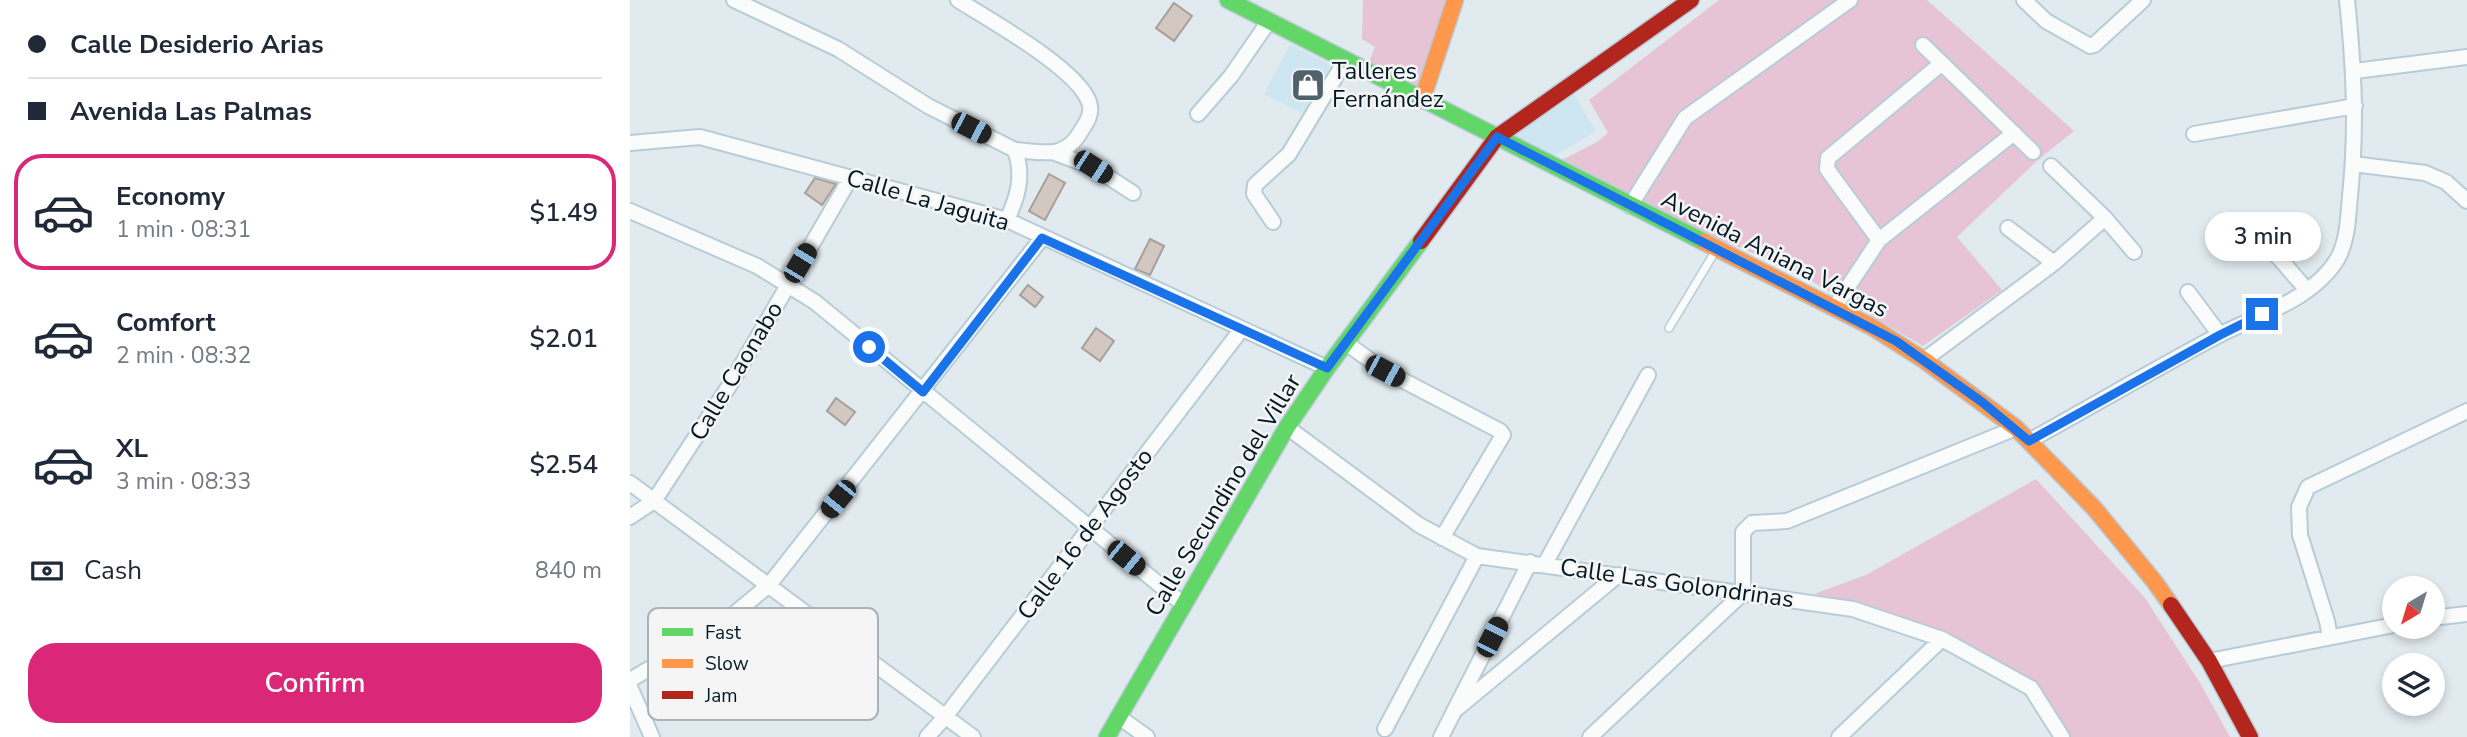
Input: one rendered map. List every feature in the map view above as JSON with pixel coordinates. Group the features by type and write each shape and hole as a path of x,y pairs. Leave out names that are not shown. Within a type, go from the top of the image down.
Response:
{"main road":[{"name":"Avenida Aniana Vargas","path":"1228,0 1896,341 1924,360 2016,428 2094,509 2154,581 2209,661 2250,737"},
{"path":"1422,100 1455,0"},
{"name":"Calle Secundino del Villar","path":"1107,737 1287,427 1327,368 1497,137 1691,0"}],"street":[{"path":"734,0 838,49 928,106 1015,150 1055,153 1093,167 1133,193"},
{"path":"958,0 1023,41 1066,74 1084,92 1090,103 1090,117 1076,141 1068,148 1055,153"},
{"path":"1630,206 1685,118 1850,0"},
{"path":"2024,0 2046,22 2090,46 2143,0"},
{"path":"2029,441 2220,335 2284,304 2324,276 2337,259 2345,240 2353,164 2355,71 2347,0"},
{"path":"1198,114 1231,76 1269,21"},
{"path":"1923,45 2033,152"},
{"path":"2355,71 2467,57"},
{"path":"1273,222 1254,194 1255,185 1289,154 1345,61"},
{"path":"1879,240 1827,169 1828,158 1942,63"},
{"path":"2194,134 2355,106"},
{"path":"1833,309 1879,240 2014,133"},
{"name":"Calle La Jaguita","path":"630,143 700,136 1007,220 1327,368"},
{"path":"1007,220 1020,185 1020,166 1015,150"},
{"path":"2353,164 2425,173 2446,182 2467,201"},
{"path":"2051,166 2105,218 2134,252"},
{"name":"Calle Caonabo","path":"630,517 654,501 732,383 851,177"},
{"path":"630,211 757,266 815,302 1183,604"},
{"path":"1924,360 2054,263 2105,218"},
{"path":"2008,228 2054,263"},
{"path":"741,608 769,585 1042,238"},
{"path":"2272,250 2307,290"},
{"path":"2188,292 2220,335"},
{"name":"Calle 16 de Agosto","path":"928,737 1241,330"},
{"path":"1346,343 1385,371 1503,435 1442,538"},
{"path":"1441,737 1538,563 1648,375"},
{"path":"2330,637 2300,535 2299,507 2308,487 2467,411"},
{"name":"Calle Las Golondrinas","path":"1287,427 1419,525 1477,556 1853,609 1942,639 2031,688 2062,737"},
{"path":"1590,737 1743,593 1743,532 1747,526 1752,523 1787,521 2016,428"},
{"path":"630,483 800,608"},
{"path":"1385,729 1477,556"},
{"path":"1454,711 1618,575"},
{"path":"2445,617 2467,614"},
{"path":"2209,661 2382,627"},
{"path":"1839,737 1942,639"},
{"path":"878,666 973,737"},
{"path":"630,680 648,669"},
{"path":"630,687 652,737"},
{"path":"1118,718 1147,737"}],"lane":[{"path":"1670,328 1716,249"}],"shaded area":[{"path":"1363,0 1446,0 1420,90 1369,62 1375,47 1362,39"},
{"path":"1719,0 1927,0 2074,131 2038,160 1957,237 2002,290 1923,346 1787,267 1650,211 1562,160 1597,142 1608,133 1589,100"},
{"path":"1290,44 1331,65 1306,115 1264,94"},
{"path":"1570,87 1596,132 1547,159 1502,134"},
{"path":"2036,479 2145,598 2200,683 2230,737 2067,737 2032,680 1947,632 1862,603 1814,594 1866,575"}],"building":[{"path":"1174,3 1192,16 1174,41 1156,28"},
{"path":"1049,174 1065,183 1045,220 1029,211"},
{"path":"815,178 836,184 822,205 805,193"},
{"path":"1150,239 1164,246 1150,275 1135,269"},
{"path":"1028,285 1043,297 1035,307 1020,295"},
{"path":"1096,328 1114,341 1100,361 1082,348"},
{"path":"836,398 855,412 845,425 827,411"}],"traffic: fast":[{"path":"1228,0 1704,242"},
{"path":"1107,737 1287,427 1421,241"}],"traffic: slow":[{"path":"1422,100 1455,0"},
{"path":"1704,242 1872,327 1924,360 2016,428 2094,508 2171,605"}],"traffic: jam":[{"path":"1421,241 1497,137 1691,0"},
{"path":"2171,605 2209,661 2250,737"}],"place":[{"name":"Talleres Fernández","path":"1308,85"}],"route":[{"path":"869,347 923,392 1042,238 1327,368 1497,137 1872,327 1982,402 2029,441 2262,314"}]}
